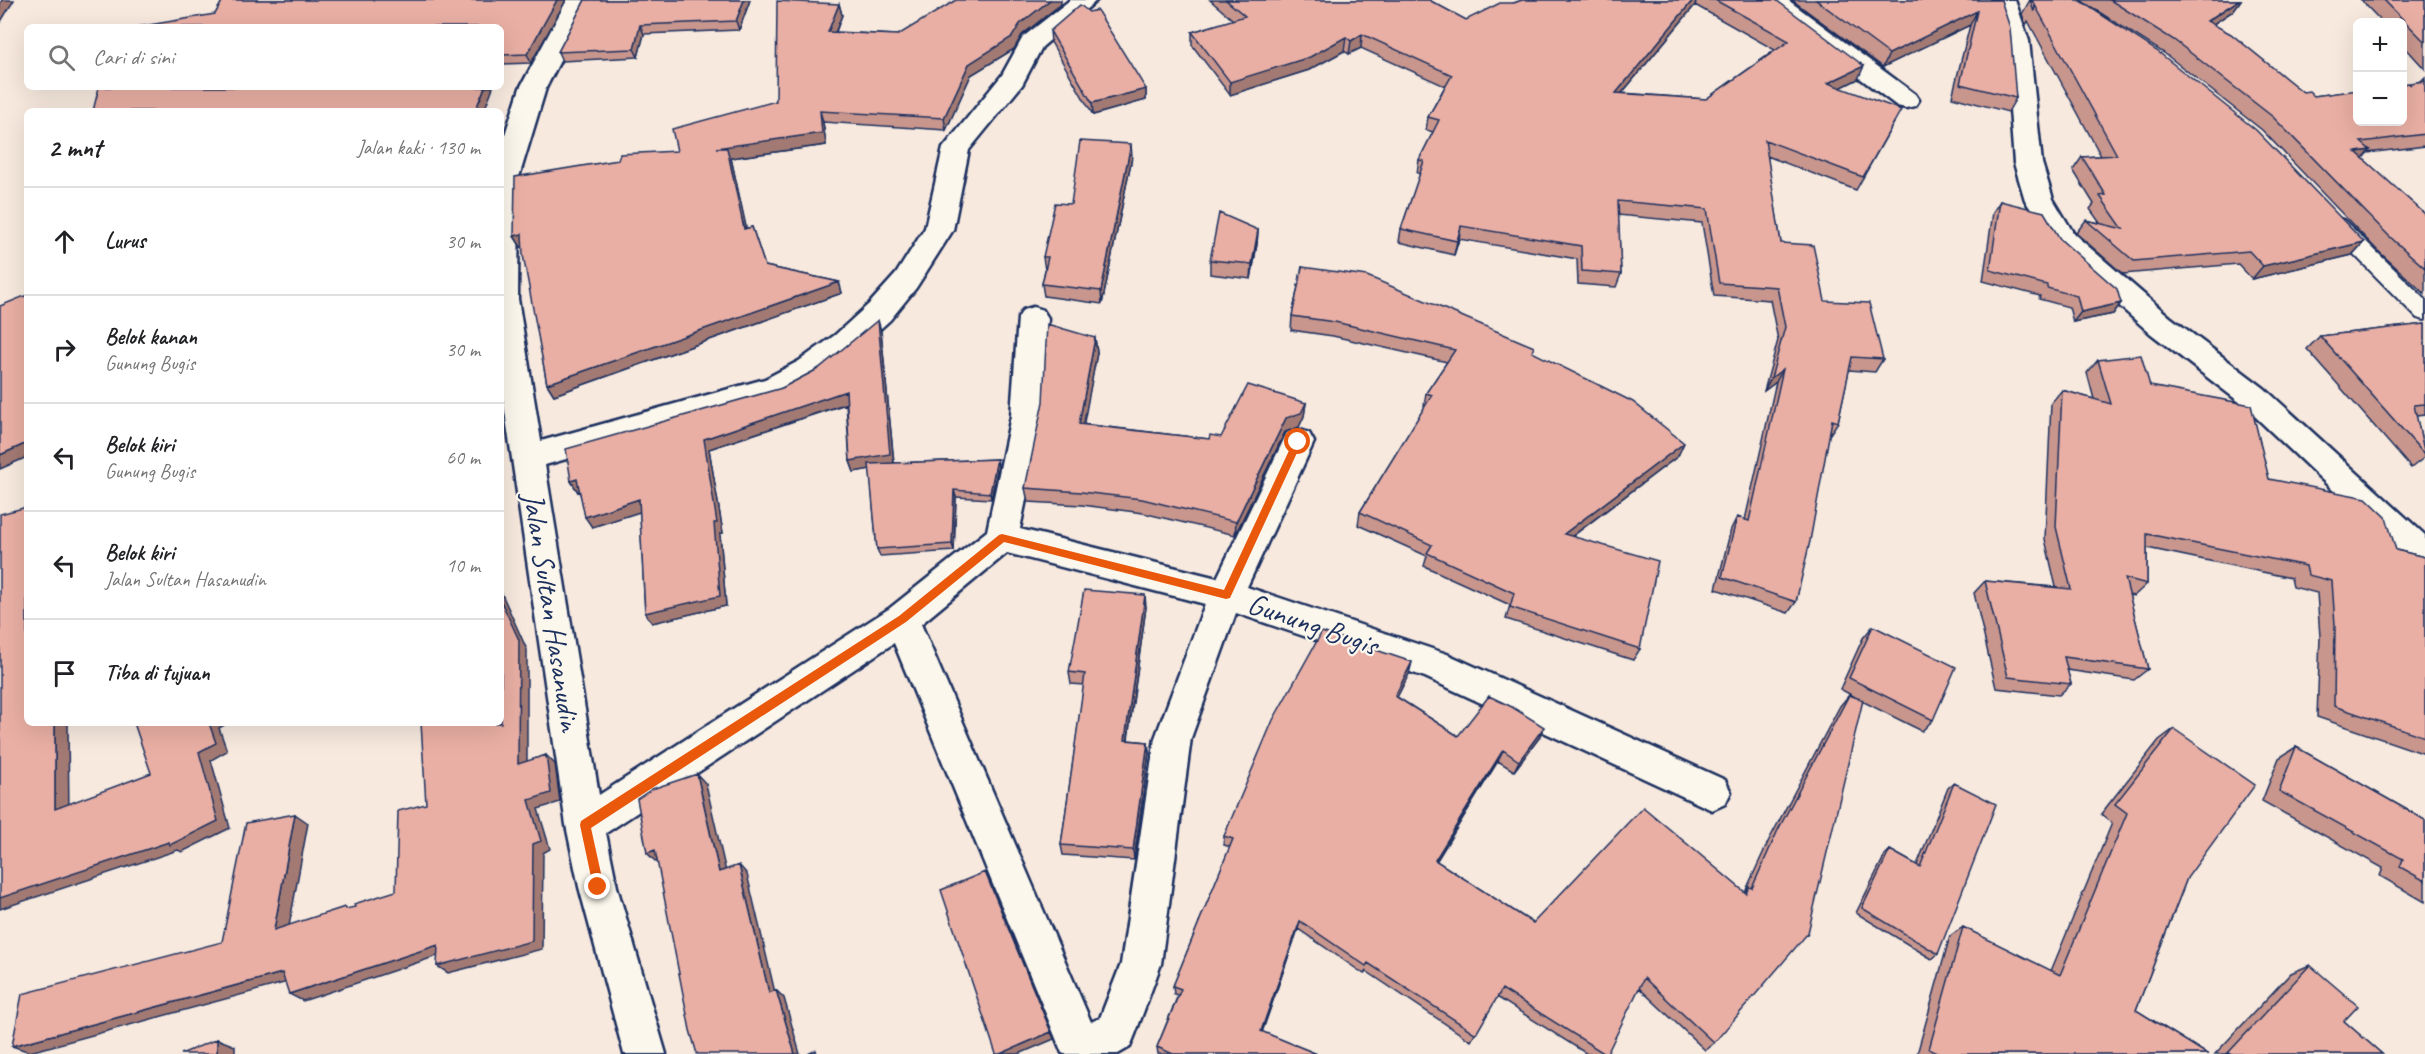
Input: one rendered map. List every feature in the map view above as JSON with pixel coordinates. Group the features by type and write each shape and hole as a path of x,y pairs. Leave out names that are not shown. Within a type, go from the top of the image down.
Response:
{"street":[{"name":"Jalan Sultan Hasanudin","path":"504,238 505,177 533,88 579,0"},
{"path":"528,457 774,389 799,378 871,321 907,280 939,230 956,148 1012,79 1032,43 1084,0"},
{"path":"1772,0 1906,100"},
{"path":"2003,0 2018,45 2028,163 2039,200 2064,241 2160,325 2253,396 2425,556"},
{"name":"Jalan Sultan Hasanudin","path":"504,305 585,825 598,887 645,1054"},
{"path":"585,825 902,619 1002,538 1028,416 1033,318"},
{"path":"902,619 1077,1038 1088,1043 1101,1041 1115,1032 1141,964 1173,738 1226,595 1298,442"},
{"name":"Gunung Bugis","path":"1002,538 1226,595 1435,665 1712,792"}],"lane":[{"path":"2325,211 2425,312"}],"building":[{"path":"223,0 557,0 527,54 504,55 504,24 155,24 215,14"},
{"path":"585,0 744,0 736,21 640,25 634,49 558,52"},
{"path":"956,0 1050,0 1020,24 1012,37 969,64 944,118 820,111 822,133 716,148 727,148 744,229 752,227 765,266 839,282 547,384 523,255 522,234 514,236 515,177 618,160 620,154 677,151 672,129 776,101 777,1 839,4 828,32 898,35"},
{"path":"1226,0 1429,0 1466,20 1500,3 1514,3 1522,0 1693,0 1616,93 1706,99 1789,41 1715,0 1776,0 1864,66 1828,83 1901,110 1863,177 1765,140 1781,243 1813,245 1825,301 1869,303 1883,359 1852,357 1838,422 1832,420 1810,541 1796,602 1722,577 1737,517 1749,521 1783,369 1771,378 1785,327 1777,287 1719,283 1707,209 1618,201 1621,274 1582,271 1581,246 1461,226 1457,241 1401,229 1424,161 1419,160 1439,120 1428,117 1452,75 1362,34 1351,41 1346,37 1310,57 1230,82 1192,32 1245,16"},
{"path":"1816,0 2001,0 2010,28 2016,98 1960,84 1977,11 1889,54"},
{"path":"2030,0 2033,2 2032,0 2079,0 2157,51 2256,130 2364,242 2263,266 2249,251 2134,261 2086,220 2123,229 2100,196 2106,195 2082,157 2117,155 2035,5 2034,12"},
{"path":"2110,0 2239,0 2207,21 2231,34 2303,92 2309,91 2314,96 2353,91 2353,126 2407,126 2407,83 2411,85 2409,83 2425,81 2425,134 2361,142 2370,150 2356,152 2425,214 2425,268 2389,236 2273,117 2174,40"},
{"path":"2384,0 2425,0 2425,42 2407,24 2407,18 2402,18"},
{"path":"1080,5 1089,12 1097,10 1146,89 1092,103 1050,31"},
{"path":"98,90 484,90 476,108 94,108"},
{"path":"1080,141 1131,144 1101,291 1042,284 1048,257 1043,257 1055,203 1071,204"},
{"path":"2000,201 2044,212 2060,239 2117,289 2121,303 2081,312 2077,296 2047,288 2047,285 1990,270"},
{"path":"1219,213 1258,230 1252,264 1210,260"},
{"path":"1302,267 1367,276 1534,347 1532,352 1633,402 1684,443 1564,534 1658,561 1640,649 1510,607 1514,593 1427,553 1432,545 1360,512 1432,395 1426,393 1455,350 1335,322 1292,316"},
{"path":"24,296 24,444 0,455 0,306"},
{"path":"878,320 890,454 850,461 846,391 704,439 717,523 714,523 720,596 645,613 639,499 585,517 577,479 571,481 566,449 782,388 818,369"},
{"path":"1047,324 1095,338 1079,424 1209,439 1210,435 1221,437 1248,385 1306,403 1301,413 1286,418 1236,522 1142,499 1025,488 1043,402"},
{"path":"2425,324 2425,404 2414,405 2425,455 2320,336"},
{"path":"2141,355 2150,386 2251,405 2269,479 2366,498 2386,517 2396,550 2425,557 2425,737 2334,706 2335,625 2332,581 2308,575 2306,566 2147,534 2147,584 2125,578 2148,669 2064,657 2071,684 2008,677 1985,581 2071,589 2056,527 2062,390 2111,404 2098,360"},
{"path":"997,459 990,493 954,490 952,544 877,549 869,464"},
{"path":"24,508 24,726 55,726 55,809 151,773 135,726 210,726 216,743 199,752 218,821 170,845 169,842 0,898 0,514"},
{"path":"1084,590 1145,595 1125,740 1148,742 1133,850 1061,845 1085,674 1069,672"},
{"path":"504,608 519,640 518,764 546,755 551,793 529,800 541,841 533,844 532,941 437,966 438,945 289,994 282,973 12,1046 22,994 222,942 246,823 295,814 274,930 345,907 346,909 355,907 354,904 396,891 398,811 426,804 421,726 504,726"},
{"path":"1873,626 1956,667 1933,720 1849,678"},
{"path":"1322,632 1412,662 1395,696 1458,736 1489,696 1544,727 1519,761 1503,750 1435,860 1533,923 1643,807 1746,893 1749,887 1752,888 1778,830 1849,695 1863,700 1808,933 1714,1043 1644,978 1605,1054 1502,989 1476,1034 1368,963 1366,966 1300,921 1261,1031 1317,1054 1173,1054 1157,1047 1181,989 1173,986 1233,839 1224,836 1273,720"},
{"path":"2174,729 2255,785 2187,878 2136,1010 2207,1054 1939,1054 1929,1049 1963,927 2060,975 2127,813 2115,804"},
{"path":"2296,747 2425,820 2425,881 2400,867 2403,859 2279,791"},
{"path":"697,774 719,872 739,865 769,993 776,990 795,1054 697,1054 690,1030 655,850 647,853 637,799 652,789"},
{"path":"1954,783 1996,804 1938,954 1862,908 1890,850 1920,867"},
{"path":"985,872 1051,1032 1000,1054 996,1054 941,890"},
{"path":"2310,965 2358,1006 2344,1021 2382,1054 2227,1054"},
{"path":"217,1039 217,1054 181,1054"}],"route":[{"path":"598,887 585,825 902,619 1002,538 1226,595 1298,442"}]}
